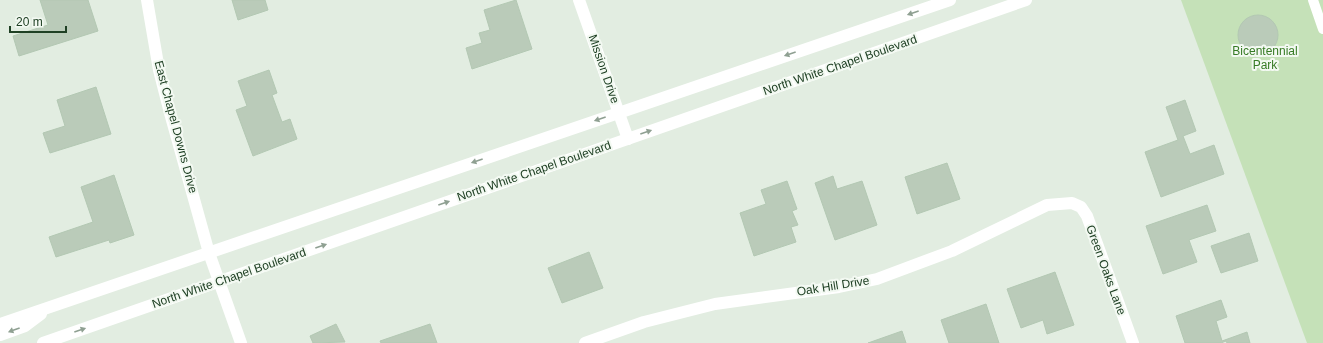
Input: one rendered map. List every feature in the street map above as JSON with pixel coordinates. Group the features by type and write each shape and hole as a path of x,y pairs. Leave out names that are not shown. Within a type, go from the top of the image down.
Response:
{"main road":[{"name":"East Chapel Downs Drive","path":"147,0 159,70 170,113 209,252 241,343"},
{"name":"Mission Drive","path":"579,0 628,139"},
{"path":"0,324 950,0"},
{"name":"North White Chapel Boulevard","path":"43,343 1026,0"},
{"name":"Oak Hill Drive","path":"585,343 644,322 715,304 839,287 877,279 952,252 1047,205 1072,203"},
{"name":"Green Oaks Lane","path":"1072,203 1080,207 1087,216 1133,343"},
{"path":"0,335 25,326 49,307"}],"lane":[{"path":"1313,0 1323,29"}],"green space":[{"name":"Bicentennial Park","path":"1181,0 1323,0 1323,343 1307,343"}],"building":[{"path":"40,0 88,0 98,31 19,56 13,36 48,25"},
{"path":"232,0 265,0 268,10 238,20"},
{"path":"516,0 532,49 472,69 466,48 482,43 479,33 490,30 484,10"},
{"path":"1258,15 1266,17 1272,21 1276,27 1278,35 1276,43 1272,49 1266,53 1258,55 1250,53 1244,49 1240,43 1238,35 1240,27 1244,21 1250,17"},
{"path":"269,70 277,93 272,95 282,122 290,119 297,139 253,156 236,110 247,106 238,81"},
{"path":"96,87 111,134 50,153 43,133 65,126 57,100"},
{"path":"1185,100 1196,131 1183,136 1190,154 1214,145 1224,174 1161,197 1145,152 1178,140 1166,107"},
{"path":"947,163 960,199 917,214 905,177"},
{"path":"114,175 134,235 110,243 109,240 56,257 49,237 93,222 81,187"},
{"path":"833,176 837,189 862,181 877,225 835,240 815,183"},
{"path":"787,181 797,209 792,211 798,225 791,227 796,242 754,256 740,213 766,204 761,190"},
{"path":"1207,205 1216,231 1189,240 1197,262 1163,274 1146,226"},
{"path":"1249,233 1258,261 1221,273 1211,246"},
{"path":"589,252 603,288 562,303 548,268"},
{"path":"1055,272 1074,325 1047,334 1043,320 1021,328 1007,289"},
{"path":"1221,300 1227,317 1216,321 1222,341 1247,332 1250,343 1227,343 1226,341 1221,343 1185,343 1176,316"},
{"path":"986,304 999,343 949,343 941,320"},
{"path":"336,324 345,342 313,343 310,336"},
{"path":"430,324 437,343 381,343 380,341"},
{"path":"902,331 906,343 868,343"}]}
